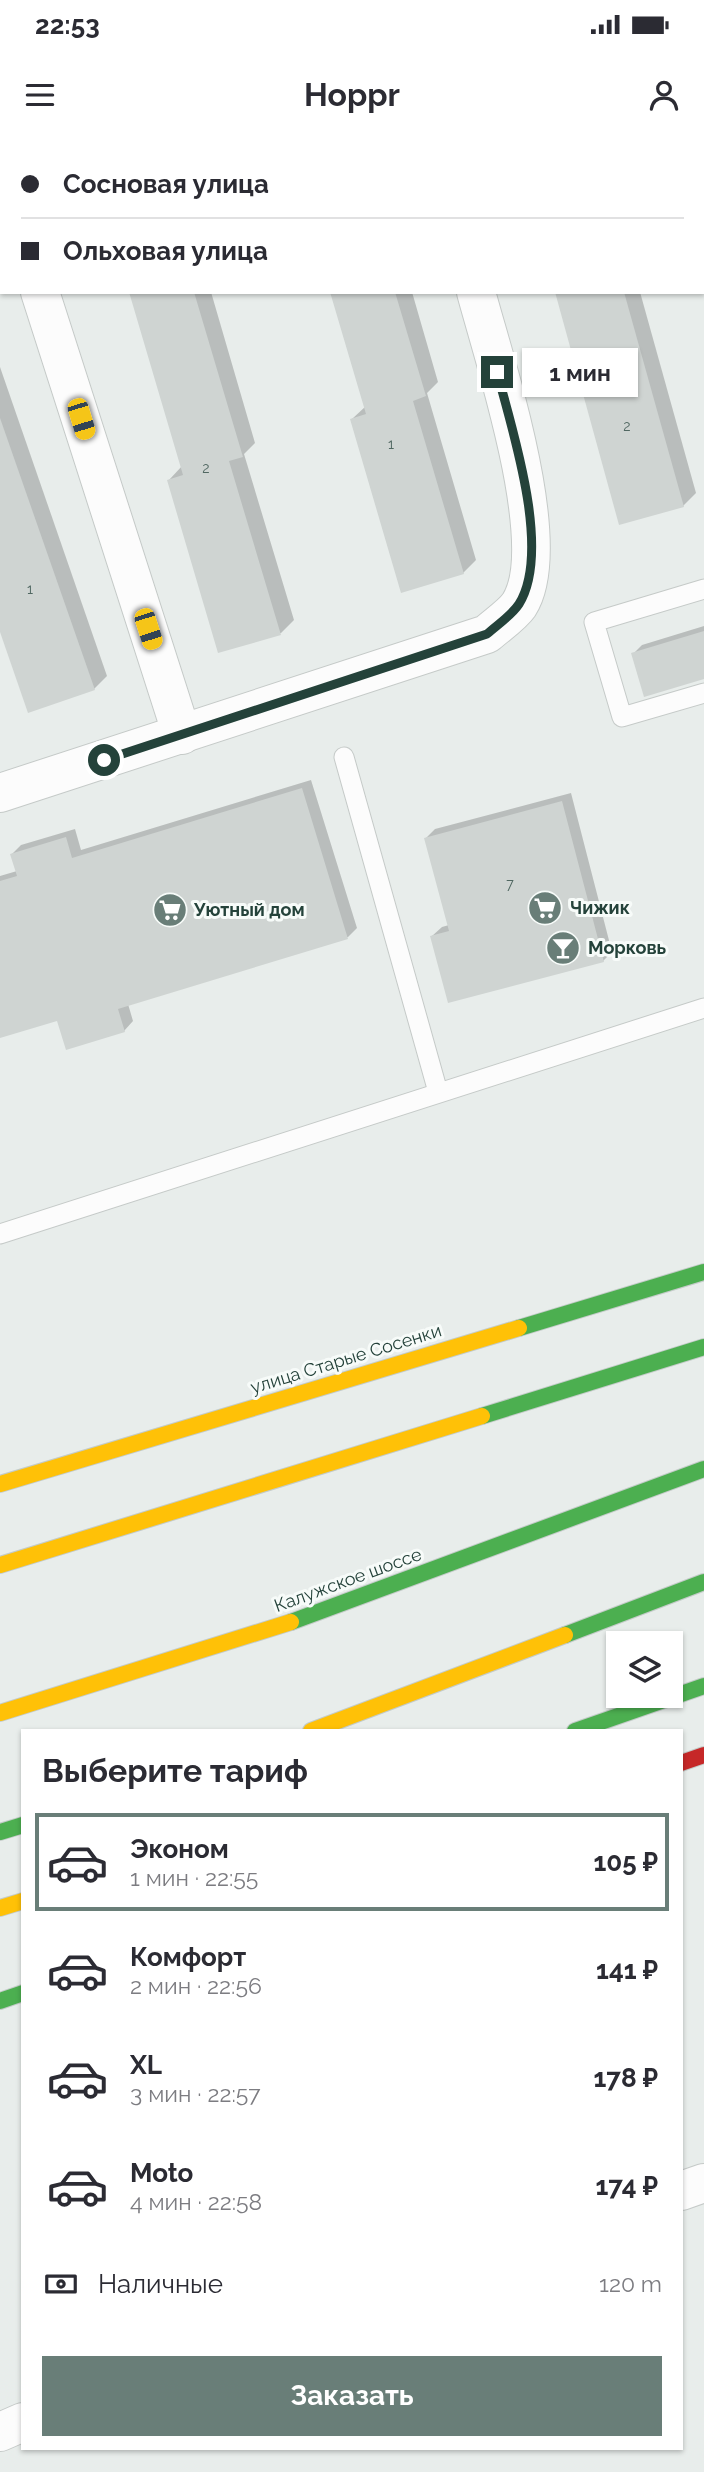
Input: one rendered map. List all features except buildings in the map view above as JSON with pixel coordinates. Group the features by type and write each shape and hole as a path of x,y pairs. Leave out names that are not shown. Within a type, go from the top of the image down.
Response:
{"main road":[{"name":"улица Старые Сосенки","path":"0,1484 704,1272"},
{"path":"0,1565 704,1347"},
{"name":"Калужское шоссе","path":"0,1713 282,1625 704,1469"},
{"path":"23,1576 91,1536"},
{"path":"317,1729 704,1582"},
{"path":"581,1729 704,1686"},
{"path":"683,1762 704,1755"},
{"path":"0,1832 21,1826"},
{"path":"0,1908 21,1902"},
{"path":"0,2001 21,1994"}],"street":[{"path":"41,294 182,735"},
{"path":"0,793 487,634 519,604 529,569 533,530 519,452 477,294"},
{"path":"683,2190 704,2183"},
{"path":"0,2432 21,2423"}],"lane":[{"path":"704,590 594,622 622,717 704,693"},
{"path":"344,757 438,1092"},
{"path":"0,1234 704,1008"}],"traffic: fast":[{"path":"519,1328 704,1272"},
{"path":"482,1416 704,1347"},
{"path":"291,1622 704,1469"},
{"path":"565,1635 704,1582"},
{"path":"581,1729 704,1686"},
{"path":"0,1832 21,1826"},
{"path":"0,2001 21,1994"}],"traffic: slow":[{"path":"0,1484 519,1328"},
{"path":"0,1565 482,1416"},
{"path":"0,1713 291,1622"},
{"path":"316,1729 565,1635"},
{"path":"0,1908 21,1902"}],"traffic: jam":[{"path":"683,1762 704,1755"}],"place":[{"name":"Чижик","path":"545,908"},
{"name":"Уютный дом","path":"170,910"},
{"name":"Морковь","path":"563,948"}],"route":[{"path":"104,760 487,634 519,604 529,569 533,530 519,452 497,372"}]}
